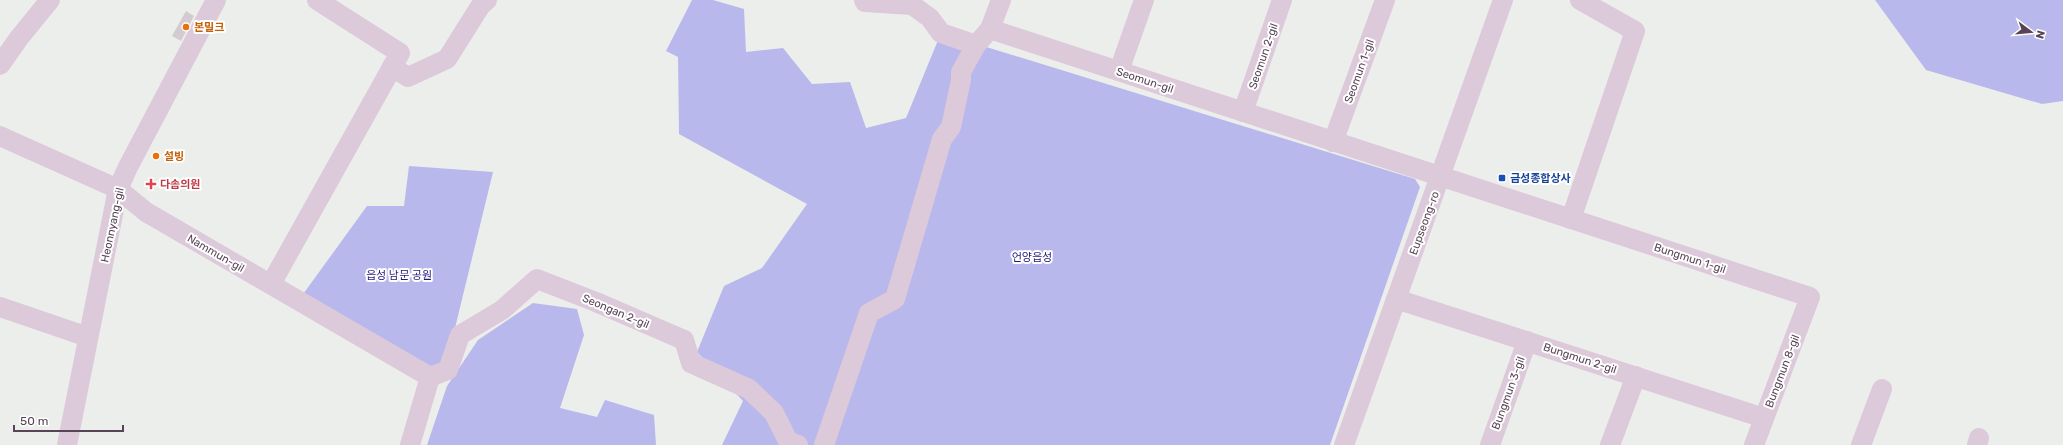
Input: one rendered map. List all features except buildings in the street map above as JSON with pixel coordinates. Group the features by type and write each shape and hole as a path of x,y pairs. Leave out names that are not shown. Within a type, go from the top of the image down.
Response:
{"street":[{"path":"0,65 19,38 50,0"},
{"name":"Heonnyang-gil","path":"67,445 118,189 128,167 216,0"},
{"path":"271,284 400,53 317,0"},
{"path":"392,67 408,77 447,59 480,5 487,0"},
{"path":"864,0 865,2 912,5 930,18 941,33 976,45"},
{"path":"824,445 869,313 895,299 942,139 951,127 961,80 961,72 976,45 990,29 1001,0"},
{"path":"1119,71 1144,0"},
{"name":"Seomun 2-gil","path":"1243,112 1282,0"},
{"name":"Seomun 1-gil","path":"1333,142 1384,0"},
{"name":"Eupseong-ro","path":"1344,445 1503,0"},
{"path":"1571,219 1635,30 1580,0"},
{"name":"Seomun-gil","path":"990,29 1440,177"},
{"name":"Nammun-gil","path":"0,136 118,189 146,212 430,377"},
{"name":"Bungmun 1-gil","path":"1440,177 1810,297"},
{"name":"Seongan 2-gil","path":"430,377 448,370 460,335 502,310 536,278 684,340 691,363 749,389 774,413 788,442 798,445"},
{"name":"Bungmun 8-gil","path":"1754,445 1810,297"},
{"name":"Bungmun 2-gil","path":"1396,299 1764,418"},
{"path":"0,307 88,337"},
{"name":"Bungmun 3-gil","path":"1490,445 1527,341"},
{"path":"1610,445 1636,376"},
{"path":"410,445 430,377"},
{"path":"1861,445 1882,389"}],"green space":[{"name":"언양읍성","path":"692,0 713,0 744,9 746,52 783,48 812,84 850,82 866,128 906,118 941,33 1415,179 1420,187 1330,445 722,445 743,401 697,352 724,286 762,268 807,204 679,134 678,57 666,51"},
{"path":"1875,0 2063,0 2063,101 2042,104 1926,70"},
{"name":"읍성 남문 공원","path":"409,166 493,172 446,365 429,369 301,297 367,206 404,206"},
{"path":"533,303 577,309 584,335 560,408 597,417 605,400 654,415 656,445 427,445 447,386 478,340"}],"place":[{"name":"본밀크","path":"186,27"},
{"name":"설빙","path":"156,156"},
{"name":"금성종합상사","path":"1502,178"},
{"name":"다솜의원","path":"151,184"}]}
